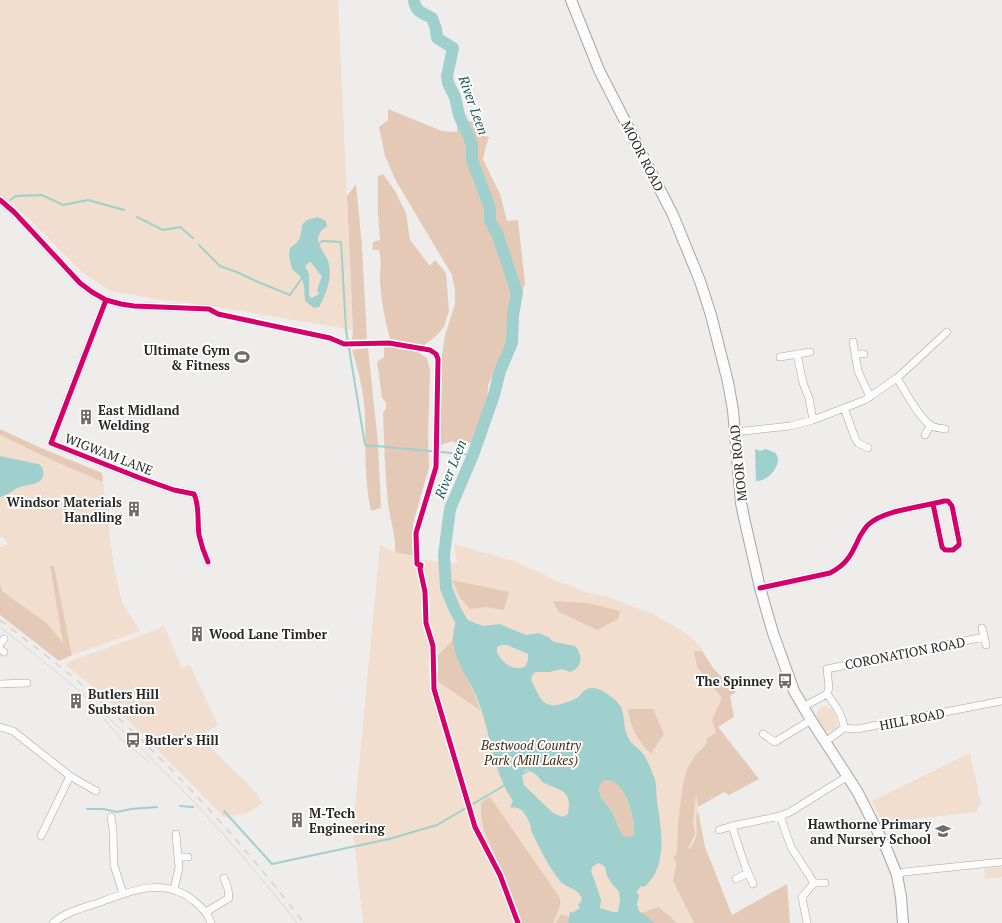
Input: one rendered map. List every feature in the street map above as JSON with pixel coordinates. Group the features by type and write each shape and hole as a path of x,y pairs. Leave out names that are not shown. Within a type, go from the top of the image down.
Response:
{"main road":[{"name":"MOOR ROAD","path":"571,0 599,70 673,216 698,275 711,315 728,382 735,432 741,503 760,588 777,646 794,691 824,742 848,776 882,838 896,875 902,902 903,923"}],"street":[{"path":"0,200 14,212 80,283 106,300 134,306 209,309"},
{"name":"WIGWAM LANE","path":"106,300 51,443 140,478 174,490 194,494 197,502 201,543 208,562"},
{"path":"735,432 790,426 813,420 870,397 897,378 946,332"},
{"path":"853,342 861,380 870,397"},
{"path":"780,357 810,352"},
{"path":"797,354 803,383 809,398 813,420"},
{"path":"855,354 864,354"},
{"path":"897,378 909,399 930,426 945,429"},
{"path":"844,408 857,441 868,448"},
{"path":"925,435 930,426"},
{"path":"851,447 857,441"},
{"path":"760,588 838,570 848,561 864,529 874,519 886,514 944,501 948,501 952,506 959,541 957,548 954,550 945,550 942,547 934,504"},
{"path":"982,628 986,645"},
{"name":"CORONATION ROAD","path":"827,694 829,688 824,669 984,637"},
{"path":"0,684 27,684"},
{"path":"803,707 827,694 839,712 844,721 844,728 824,742"},
{"name":"HILL ROAD","path":"844,728 857,729 1002,701"},
{"path":"763,734 775,742 811,720"},
{"path":"0,727 13,731 70,776 96,791"},
{"path":"41,836 70,776"},
{"path":"719,830 780,816 790,812 848,776"},
{"path":"780,816 791,847 814,883"},
{"path":"111,817 114,865 123,894"},
{"path":"732,826 753,884"},
{"path":"174,889 179,868 176,834"},
{"path":"178,858 188,857"},
{"path":"896,875 904,872 1002,862"},
{"path":"736,879 748,873"},
{"path":"206,912 229,898 228,889 224,878"},
{"path":"807,923 802,897 814,883 825,883"},
{"path":"53,923 63,915 133,890 152,888 174,889 189,896 206,912 211,923"}],"green space":[{"path":"0,0 338,0 353,330 212,306 162,300 111,291 83,273 25,215 0,195"},
{"path":"0,435 56,462 103,482 114,568 122,602 140,631 72,655 54,566 50,566 64,644 48,624 2,591 0,582 0,547 8,544 3,537 0,537"},
{"name":"Bestwood Country Park (Mill Lakes)","path":"454,544 517,562 557,581 589,593 608,597 653,614 687,634 700,646 713,668 736,692 730,696 734,717 718,727 759,779 729,795 724,792 698,806 705,847 732,915 787,884 790,923 363,923 353,829 380,545 417,558 437,562 457,563"},
{"path":"164,626 182,668 190,665 218,725 202,736 204,741 252,788 263,803 247,813 224,817 101,693 65,665 73,660"},
{"path":"824,706 830,708 837,717 838,724 833,731 824,731 816,720 817,711"},
{"path":"970,753 981,803 976,812 902,820 883,824 872,801"},
{"path":"1002,867 1002,877 985,879 984,869"}],"shaded area":[{"path":"388,109 442,131 457,132 457,122 472,121 479,135 489,137 483,159 500,194 507,221 518,220 525,283 504,352 488,385 486,436 478,429 472,442 459,446 453,441 441,445 440,367 445,335 455,304 455,290 452,275 396,181 385,156 379,127 388,120"},
{"path":"383,174 395,191 406,213 410,240 430,266 435,260 446,273 449,311 444,327 435,337 423,346 390,339 386,325 380,281 380,254 379,250 372,250 373,242 380,240 378,176"},
{"path":"356,184 362,246 367,340 352,341 353,330 347,196"},
{"path":"384,346 396,346 414,350 427,358 430,370 428,438 429,467 413,524 413,556 395,552 394,534 388,503 383,412 386,409 386,403 382,397 377,362 384,357"},
{"path":"368,348 378,443 381,508 371,511 366,477 365,411 363,393 352,350"},
{"path":"0,429 41,448 102,473 103,482 56,462 0,435"},
{"path":"50,566 54,566 72,655 59,661 0,615 0,582 2,591 48,624 63,643"},
{"path":"452,580 509,592 504,610 486,607 470,609 461,599"},
{"path":"553,601 587,603 620,611 618,619 597,630 559,612"},
{"path":"453,640 461,667 480,710 437,681 438,655"},
{"path":"694,651 702,651 713,668 736,692 730,696 734,717 718,727 759,779 729,795 724,792 700,806 698,806 696,793 693,822 695,834 688,848 690,849 696,837 696,816 698,813 705,847 732,915 787,884 790,923 694,923 673,881 677,861 674,861 674,857 677,853 678,824 683,783 687,769 695,756 707,743 707,738 716,733 712,720 722,698 697,667"},
{"path":"628,709 653,709 664,734 651,754 635,733"},
{"path":"605,780 613,781 619,785 624,792 633,819 634,834 632,837 623,837 611,810 599,791 599,787"},
{"path":"490,797 560,898 559,907 553,923 520,923 501,869 484,831 481,803"},
{"path":"659,907 677,923 655,923 641,913"},
{"path":"561,914 569,917 568,923 556,923"}],"water":[{"path":"318,217 326,221 327,226 322,230 318,237 318,241 328,260 330,275 326,292 319,307 314,308 305,301 302,278 292,269 289,256 290,248 299,239 302,225 307,220","holes":["310,262 322,276 317,290 319,294 312,298 309,296 309,274 305,266"]},
{"path":"755,449 761,451 766,449 776,453 778,458 774,471 764,480 760,481 756,481"},
{"path":"0,456 40,465 43,470 42,479 36,483 17,488 0,497"},
{"path":"462,615 465,619 483,626 500,624 526,635 539,633 548,637 554,642 575,646 579,653 580,661 577,668 574,670 570,672 562,669 549,672 536,672 533,674 531,679 532,682 538,695 544,702 557,705 571,701 577,698 585,690 594,688 605,692 618,703 623,712 628,737 644,755 656,783 661,835 660,858 652,879 644,887 641,886 636,892 639,895 637,904 639,911 655,923 568,923 570,911 572,913 580,908 578,905 582,900 581,896 579,893 560,881 540,849 531,830 529,821 522,810 519,808 510,807 513,801 500,777 482,711 461,667 454,648 453,640 456,618","holes":["507,645 528,654 526,666 522,668 513,668 509,666 497,653 497,647","527,769 544,783 565,793 569,800 568,814 563,817 553,813 524,785 522,776 524,771","605,780 612,781 619,785 624,792 633,819 634,834 632,837 623,836 611,810 600,795 599,787","599,863 605,867 607,876 619,891 620,899 618,912 600,908 601,899 591,871 593,866"]}],"waterway":[{"name":"River Leen","path":"414,0 418,10 432,18 436,29 437,38 453,48 447,76 448,83 455,97 459,115 472,144 472,160 490,209 490,221 497,233 517,293 513,315 512,343 500,371 494,395 473,455 450,509 444,555 446,588 455,610 467,631"},
{"path":"10,200 16,196 42,195 63,205 88,200 124,210"},
{"path":"137,217 163,230 180,227 193,238"},
{"path":"318,245 322,241 341,242 346,330 365,445 473,455"},
{"path":"199,245 220,266 290,295 302,278 302,275"},
{"path":"521,775 531,769"},
{"path":"224,811 272,864 389,839 437,825 505,785"},
{"path":"180,806 193,807"},
{"path":"87,809 103,809 117,812 131,809 157,807"}],"tram line":[{"path":"0,627 82,694 158,765 230,842 297,923"},
{"path":"104,719 121,739 149,762"}],"railway":[{"path":"0,620 85,688 153,751 231,834 304,923"}],"cycle path":[{"path":"0,200 14,212 80,283 106,300 134,306 209,309 218,314 330,338 344,344 389,343 430,350 436,354 438,359 436,467 416,533 417,564 421,565 420,569 425,592 426,623 433,646 434,689 475,827 500,875 518,923"},
{"path":"106,300 51,443 140,478 174,490 194,494 198,509 199,535 208,562"},
{"path":"760,588 830,573 845,562 852,553 865,528 876,519 894,512 944,501 948,501 952,506 959,541 959,545 953,550 945,550 942,547 933,504"}],"place":[{"name":"Ultimate Gym & Fitness","path":"242,357"},
{"name":"East Midland Welding","path":"86,417"},
{"name":"Windsor Materials Handling","path":"134,509"},
{"name":"Wood Lane Timber","path":"197,634"},
{"name":"The Spinney","path":"785,681"},
{"name":"Butlers Hill Substation","path":"76,701"},
{"name":"Butler's Hill","path":"133,740"},
{"name":"M-Tech Engineering","path":"297,820"},
{"name":"Hawthorne Primary and Nursery School","path":"943,831"}]}
